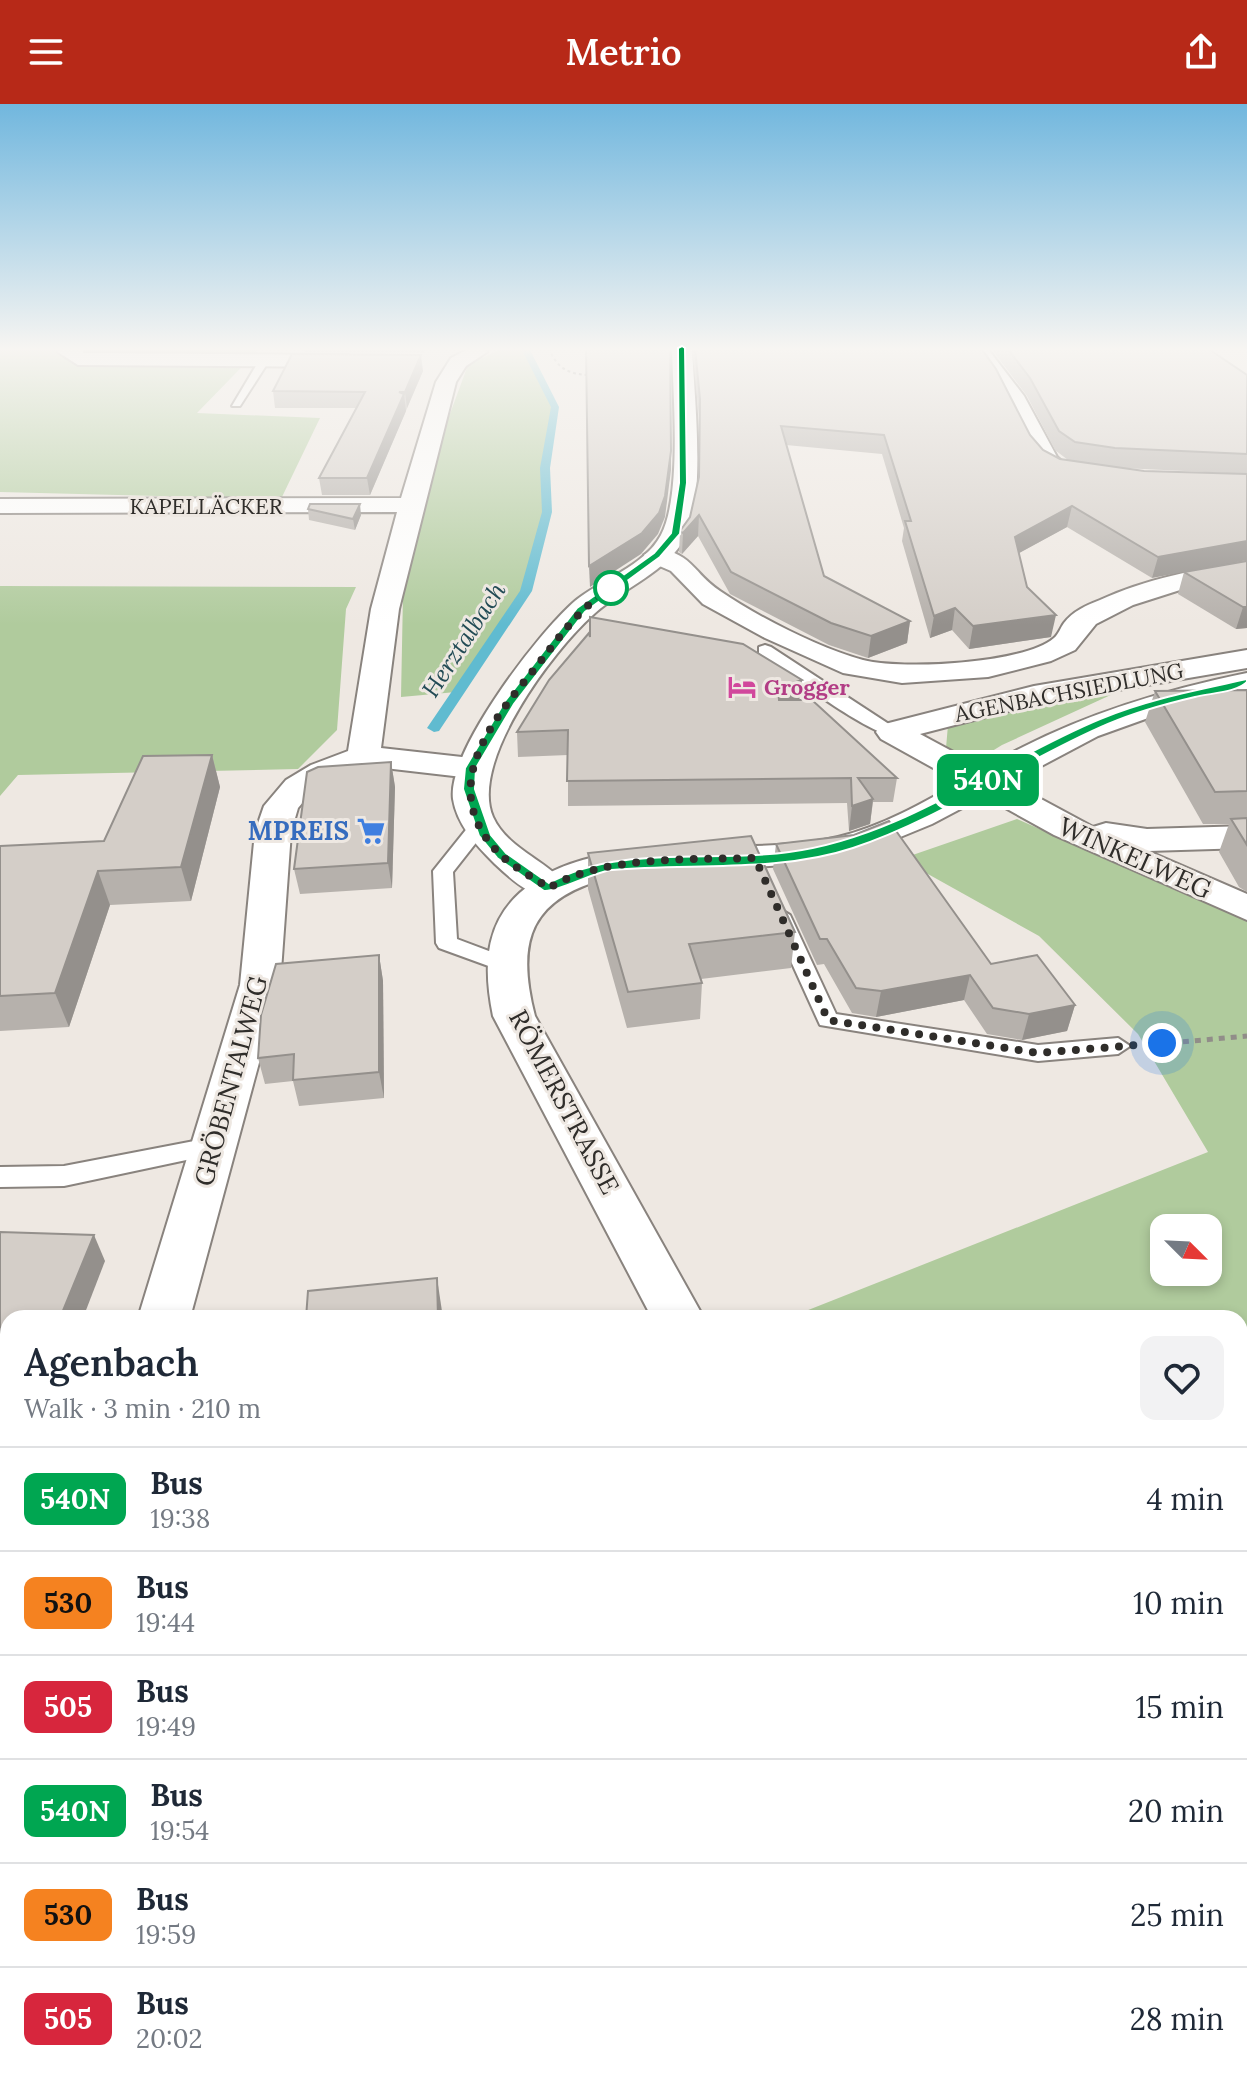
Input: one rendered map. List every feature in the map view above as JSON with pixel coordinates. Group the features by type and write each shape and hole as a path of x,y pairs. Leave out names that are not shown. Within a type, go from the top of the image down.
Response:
{"street":[{"path":"364,756 385,609 429,440"},
{"path":"549,888 501,855 480,825 469,789 471,768 509,703 581,610 657,555 675,534 683,483 683,440"},
{"path":"1037,440 1047,461 1059,471 1103,478"},
{"name":"KAPELLÄCKER","path":"0,506 411,505"},
{"name":"AGENBACHSIEDLUNG","path":"657,555 683,563 702,592 828,657 859,668 899,675 978,669 1040,653 1066,644 1081,622 1131,597 1198,578 1247,570"},
{"name":"AGENBACHSIEDLUNG","path":"892,732 1034,695 1247,659"},
{"name":"RÖMERSTRASSE","path":"674,1310 514,1016 506,987 505,965 507,944 517,918 549,888 568,878 608,867 765,880 787,856 848,846 940,807 1034,754 1128,712 1247,682"},
{"path":"892,732 981,784"},
{"name":"GRÖBENTALWEG","path":"166,1310 260,985 273,832 281,806 298,787 323,772 364,756 471,768"},
{"name":"WINKELWEG","path":"981,784 1066,828 1247,908"},
{"path":"1066,828 1147,840 1247,837"}],"lane":[{"path":"765,650 833,698 892,732"},
{"path":"480,825 443,871 447,943 505,965"},
{"path":"765,880 828,1020 1038,1053 1118,1046"},
{"path":"0,1177 64,1176 215,1146"}],"path":[{"path":"1118,1046 1247,1036"}],"green space":[{"path":"0,440 309,440 281,499 0,492"},
{"path":"440,440 550,440 545,468 547,512 526,591 456,692 401,697 403,595"},
{"path":"0,586 356,587 346,609 337,730 298,769 18,775 0,796"},
{"path":"1115,693 1002,745 976,761 946,748 948,725"},
{"path":"1017,819 1247,920 1247,1310 808,1310 1208,1152 1138,1034 1039,936 901,859"}],"building":[{"path":"339,440 384,440 367,478 319,478"},
{"path":"587,440 671,440 665,496 659,513 642,533 589,566"},
{"path":"699,440 785,440 824,576 910,621 871,636 831,623 731,572 699,515 683,533 680,531 690,517 699,477"},
{"path":"886,440 1035,440 1043,450 1060,459 1144,471 1247,474 1247,541 1158,557 1072,506 1015,537 1027,587 1056,615 973,626 955,608 934,616 905,521 911,521"},
{"path":"1073,440 1247,440 1247,454 1115,448"},
{"path":"310,504 360,504 353,519 308,509"},
{"path":"1247,561 1247,607 1184,572"},
{"path":"590,617 743,644 802,680 778,688 779,700 812,700 897,778 858,778 873,799 852,806 851,778 567,781 568,730 517,732 549,680 589,633 590,637"},
{"path":"1247,690 1247,791 1215,792 1155,691"},
{"path":"212,755 181,867 98,871 55,993 0,996 0,846 104,841 143,756"},
{"path":"391,762 388,863 294,869 307,772 318,767"},
{"path":"1247,818 1247,845 1231,819"},
{"path":"889,821 991,964 1037,955 1075,1005 1029,1014 993,1008 970,975 881,991 856,988 827,939 820,939 776,844 854,835"},
{"path":"751,836 795,932 689,944 702,983 628,992 588,853"},
{"path":"379,955 379,1072 293,1080 294,1054 258,1058 261,1015 276,964"},
{"path":"0,1232 94,1235 63,1310 0,1310"},
{"path":"437,1278 438,1310 307,1310 308,1291"}],"waterway":[{"name":"Herztalbach","path":"434,728 526,591 547,512 545,468 550,440"}],"bus line":[{"name":"540N","path":"683,440 683,483 675,534 657,555 581,610 509,703 479,748 471,768 469,789 485,836 501,855 549,888 581,873 608,867 787,856 848,846 940,807 1034,754 1105,721 1156,703 1247,682"}],"place":[{"name":"Grogger","path":"742,687"},
{"name":"MPREIS","path":"371,831"}],"route":[{"path":"611,588 581,610 523,683 479,748 471,768 469,789 485,836 501,855 549,888 581,873 608,867 755,858 828,1020 1038,1053 1162,1043"}]}
